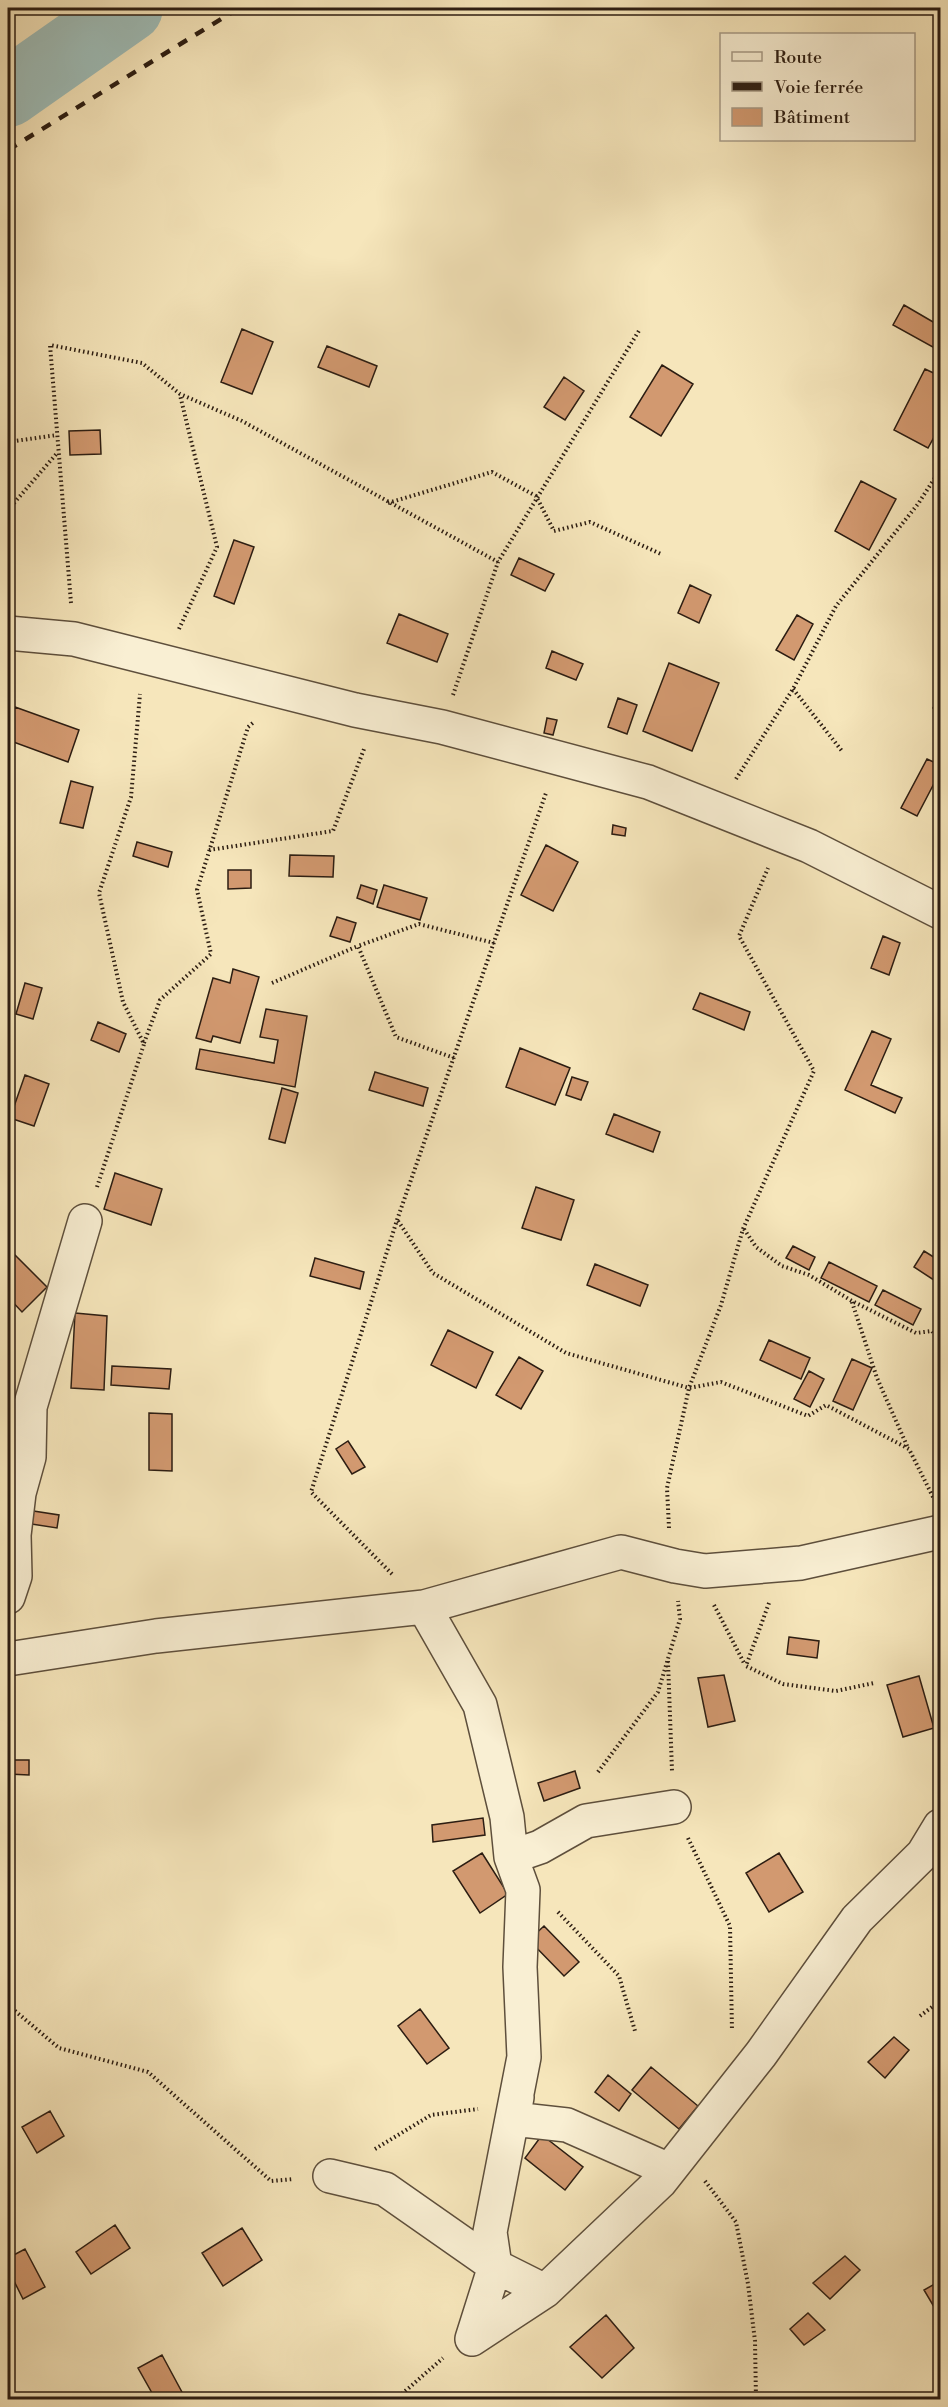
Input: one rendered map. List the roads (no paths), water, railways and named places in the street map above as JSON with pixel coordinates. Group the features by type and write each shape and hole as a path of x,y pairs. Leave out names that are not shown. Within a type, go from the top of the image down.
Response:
{"street":[{"path":"8,633 74,639 287,693 442,727 648,782 809,846 940,912"},
{"path":"8,1597 15,1576 14,1535 18,1493 29,1457 19,1404 85,1221"},
{"path":"8,1659 156,1636 424,1607 621,1552 690,1569 801,1563 938,1517"},
{"path":"424,1607 480,1705 507,1817 510,1857 523,1890 520,1967 524,2057 513,2119 567,2125 676,2161"},
{"path":"510,1857 540,1847 586,1821 674,1807"},
{"path":"524,2057 490,2232 495,2266 472,2339 544,2291 660,2182 733,2090 857,1919 923,1854 940,1826"},
{"path":"330,2176 385,2189 495,2266 544,2291"}],"waterway":[{"path":"8,93 129,8"}],"railway":[{"path":"8,150 239,8"}]}
